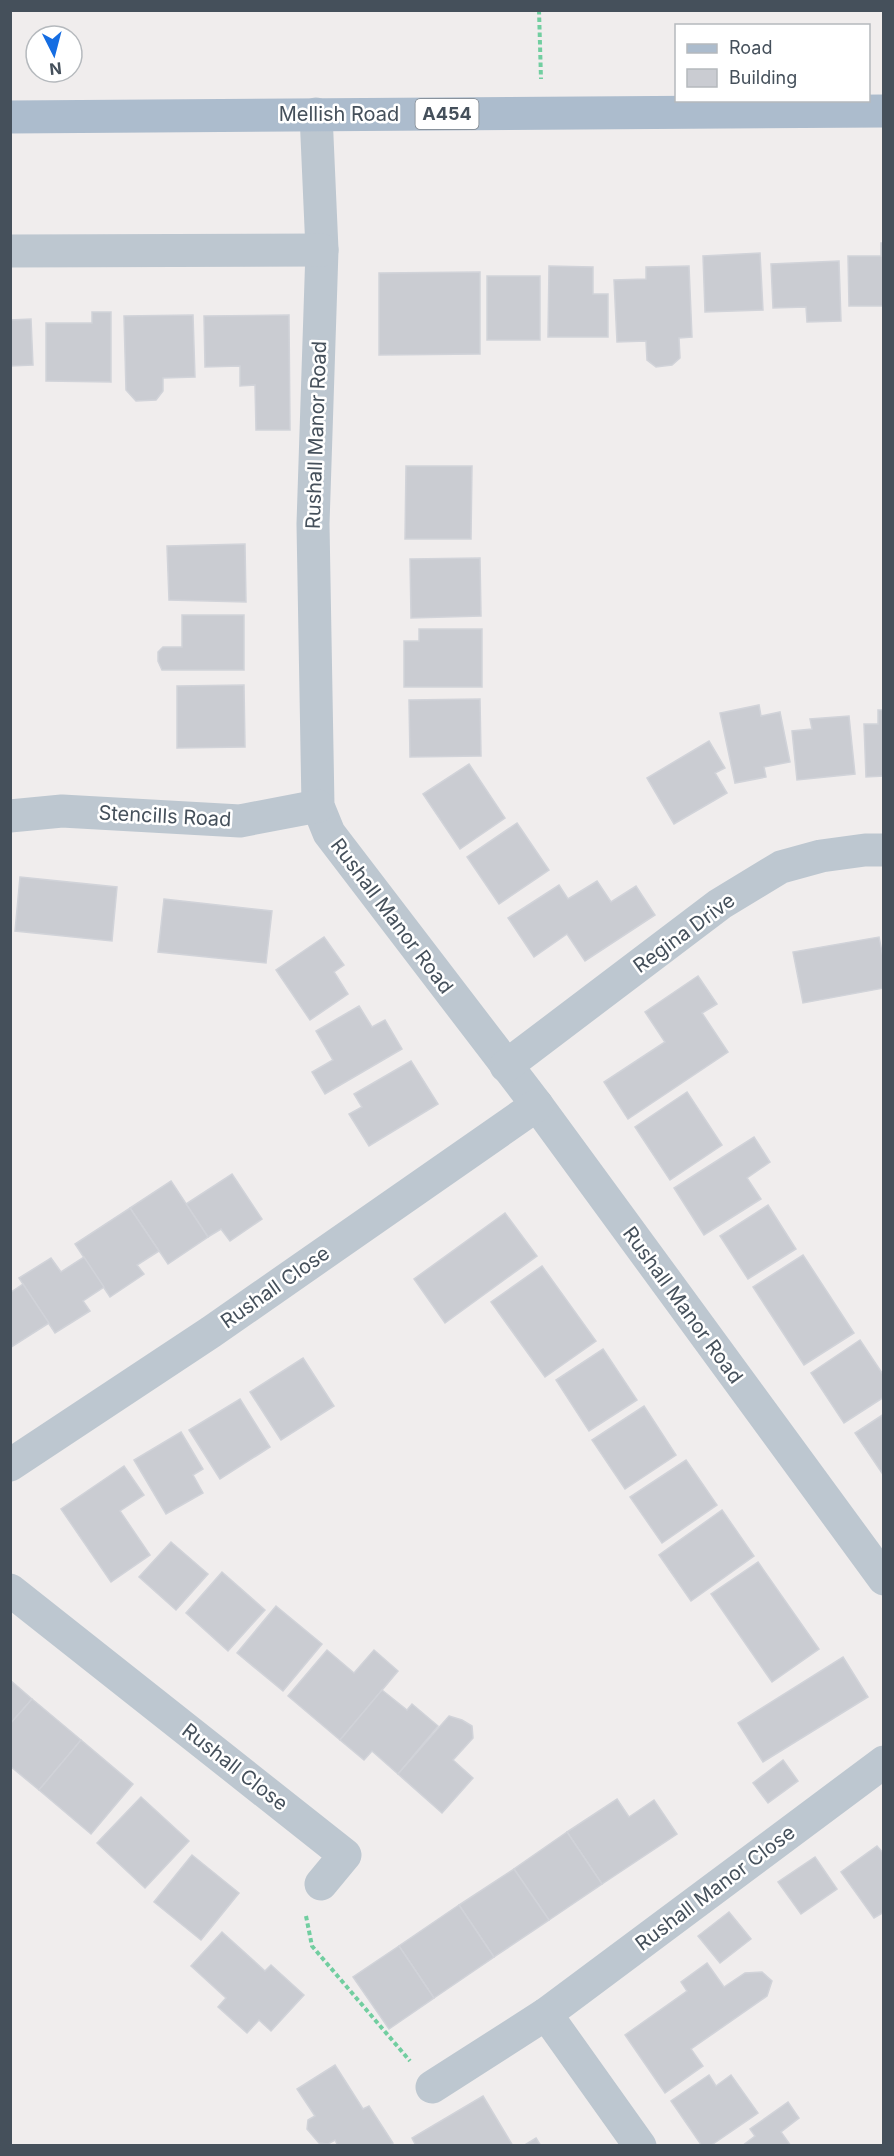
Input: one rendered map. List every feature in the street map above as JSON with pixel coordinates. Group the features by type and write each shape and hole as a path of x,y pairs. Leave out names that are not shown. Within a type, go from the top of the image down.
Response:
{"main road":[{"name":"Mellish Road","path":"10,117 884,111"}],"street":[{"name":"Rushall Manor Road","path":"316,114 322,250 313,524 318,806 329,833 537,1105 884,1579"},
{"path":"10,251 322,250"},
{"name":"Stencills Road","path":"10,816 62,810 240,820 318,806"},
{"name":"Regina Drive","path":"506,1066 720,904 781,867 821,856 865,850 884,850"},
{"name":"Rushall Close","path":"10,1464 210,1332 537,1105"},
{"name":"Rushall Close","path":"10,1590 345,1855 321,1884"},
{"name":"Rushall Manor Close","path":"432,2087 546,2014 884,1762"},
{"path":"546,2014 640,2145"}],"path":[{"path":"539,10 542,113"},
{"path":"321,1884 305,1906 312,1946 432,2087"}],"building":[{"path":"881,243 884,243 884,306 849,306 848,256 881,256"},
{"path":"760,253 763,310 705,312 703,256"},
{"path":"839,261 841,321 807,322 806,307 773,308 771,264"},
{"path":"549,266 593,267 593,294 608,294 608,337 548,337"},
{"path":"689,266 692,337 679,338 680,358 672,365 656,367 647,360 646,341 617,342 614,280 646,279 646,267"},
{"path":"480,272 480,354 379,355 379,273"},
{"path":"487,276 540,276 540,340 487,340"},
{"path":"92,312 111,312 111,382 46,381 46,323 92,323"},
{"path":"193,315 195,377 163,378 163,391 156,400 136,401 126,390 124,316"},
{"path":"289,315 290,430 256,430 255,385 240,386 240,366 205,367 204,316"},
{"path":"31,319 33,365 10,366 10,320"},
{"path":"406,466 472,466 471,539 405,539"},
{"path":"245,544 246,602 169,600 167,546"},
{"path":"480,558 481,616 411,618 410,559"},
{"path":"182,615 244,615 244,670 162,670 158,661 158,652 163,647 182,647"},
{"path":"419,629 482,629 482,687 404,687 404,641 419,641"},
{"path":"244,685 245,747 177,748 177,686"},
{"path":"480,699 481,756 410,757 409,700"},
{"path":"759,705 761,716 780,712 790,762 764,767 766,777 735,783 720,713"},
{"path":"878,710 884,710 884,776 866,777 864,724 878,724"},
{"path":"849,716 855,774 797,780 792,731 812,729 810,719"},
{"path":"709,741 725,768 715,773 727,793 674,824 647,778"},
{"path":"469,764 505,818 460,849 423,794"},
{"path":"517,823 549,870 499,904 467,857"},
{"path":"20,877 117,887 112,941 15,931"},
{"path":"597,881 611,902 636,886 655,915 585,961 567,934 534,957 508,918 559,885 568,899"},
{"path":"164,899 272,911 266,963 158,952"},
{"path":"324,937 344,965 334,972 348,994 310,1020 276,970"},
{"path":"879,937 884,962 884,988 803,1003 793,952"},
{"path":"698,976 717,1004 702,1013 728,1052 628,1119 604,1082 665,1042 645,1012"},
{"path":"359,1006 372,1027 385,1020 402,1049 325,1094 312,1072 333,1060 316,1031"},
{"path":"411,1061 438,1104 369,1146 349,1114 362,1107 354,1094"},
{"path":"687,1092 722,1145 670,1180 635,1127"},
{"path":"754,1137 770,1162 747,1178 761,1199 704,1235 674,1188"},
{"path":"232,1174 262,1219 230,1241 221,1229 208,1237 186,1204"},
{"path":"171,1181 208,1237 168,1264 130,1208"},
{"path":"768,1205 796,1249 748,1279 720,1236"},
{"path":"130,1208 159,1251 137,1265 144,1274 110,1297 75,1244"},
{"path":"505,1213 537,1256 445,1323 414,1279"},
{"path":"803,1255 854,1333 804,1365 753,1287"},
{"path":"84,1257 104,1287 83,1301 90,1311 55,1333 19,1278 51,1258 61,1272"},
{"path":"542,1266 596,1341 545,1377 491,1302"},
{"path":"23,1284 49,1323 10,1348 10,1293"},
{"path":"860,1340 884,1376 884,1397 844,1423 811,1373"},
{"path":"603,1349 637,1400 589,1431 556,1380"},
{"path":"303,1358 334,1406 281,1440 250,1392"},
{"path":"240,1399 270,1447 220,1479 189,1430"},
{"path":"644,1406 676,1455 625,1489 592,1440"},
{"path":"884,1414 884,1476 855,1433"},
{"path":"181,1432 203,1469 193,1475 203,1493 166,1514 134,1460"},
{"path":"686,1460 717,1505 662,1543 630,1497"},
{"path":"124,1466 144,1495 120,1511 150,1555 111,1582 61,1509"},
{"path":"722,1510 754,1556 691,1601 659,1555"},
{"path":"171,1542 208,1574 176,1610 139,1577"},
{"path":"758,1562 819,1649 772,1682 711,1594"},
{"path":"222,1572 265,1610 228,1651 186,1613"},
{"path":"276,1606 322,1644 283,1691 237,1653"},
{"path":"327,1650 354,1673 374,1650 398,1671 340,1740 288,1696"},
{"path":"843,1657 868,1697 763,1762 738,1723"},
{"path":"10,1680 32,1699 10,1724"},
{"path":"382,1690 407,1710 412,1704 438,1726 398,1774 372,1751 364,1760 340,1740"},
{"path":"32,1699 81,1740 39,1790 10,1766 10,1724"},
{"path":"449,1716 472,1726 473,1738 453,1760 473,1778 442,1813 398,1774"},
{"path":"81,1740 133,1784 91,1834 39,1790"},
{"path":"783,1760 798,1781 768,1803 753,1783"},
{"path":"141,1797 189,1841 145,1888 97,1843"},
{"path":"617,1799 629,1817 654,1800 677,1834 602,1884 567,1832"},
{"path":"567,1832 602,1884 549,1920 514,1869"},
{"path":"877,1846 884,1854 884,1912 874,1918 841,1872"},
{"path":"192,1855 239,1893 201,1940 154,1902"},
{"path":"815,1857 837,1889 801,1914 778,1882"},
{"path":"514,1869 549,1920 494,1957 459,1905"},
{"path":"459,1905 494,1957 434,1998 399,1946"},
{"path":"729,1912 751,1939 720,1963 698,1936"},
{"path":"222,1932 265,1971 271,1965 304,1995 271,2031 259,2020 247,2033 218,2007 226,1998 191,1966"},
{"path":"399,1946 434,1998 389,2029 353,1977"},
{"path":"707,1963 724,1987 745,1973 762,1972 772,1981 767,1996 691,2049 703,2066 665,2093 625,2035 687,1991 681,1982"},
{"path":"335,2065 363,2109 369,2106 393,2143 389,2146 338,2146 335,2140 328,2144 319,2143 307,2129 308,2120 315,2116 297,2089"},
{"path":"709,2075 716,2086 731,2075 758,2113 710,2146 702,2146 671,2101"},
{"path":"483,2096 513,2146 416,2146 412,2138"},
{"path":"788,2102 799,2118 781,2132 791,2146 742,2146 755,2136 750,2129"},
{"path":"536,2138 541,2146 523,2146"}]}
